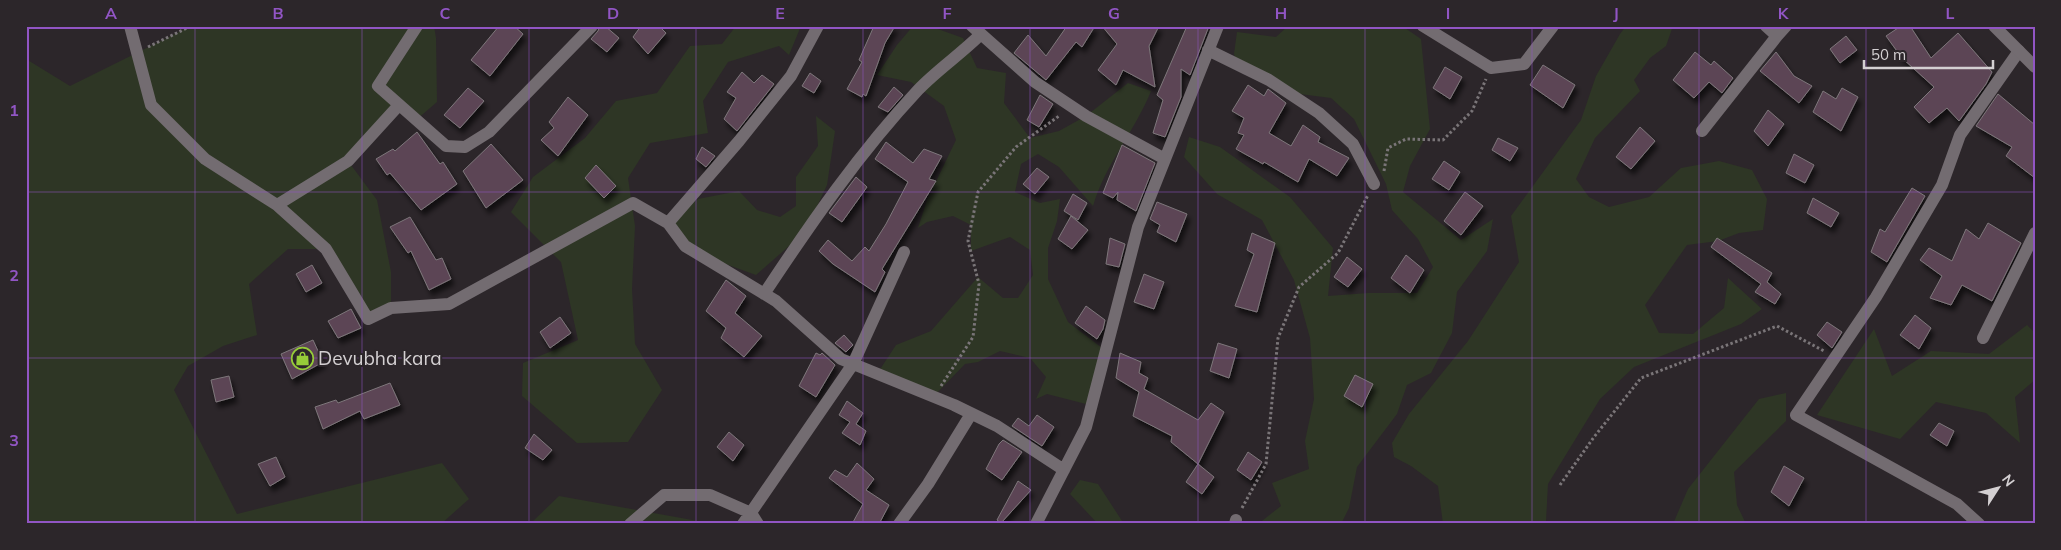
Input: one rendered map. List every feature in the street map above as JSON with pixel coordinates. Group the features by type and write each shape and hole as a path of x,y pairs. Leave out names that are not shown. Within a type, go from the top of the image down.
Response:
{"street":[{"path":"130,26 151,105 205,159 277,205 326,249 368,319 391,308 449,304 633,203 668,223 684,246 776,301 841,359 997,426 1064,470"},
{"path":"417,26 378,86 446,146 464,147 489,132 592,26"},
{"path":"668,223 792,76 818,26"},
{"path":"1036,524 1086,427 1138,227 1218,26"},
{"path":"1423,26 1491,68 1524,64 1553,26"},
{"path":"1766,26 1777,36"},
{"path":"1702,131 1786,26"},
{"path":"1994,26 2035,67"},
{"path":"764,294 805,232 875,138 976,30 1035,82 1071,106 1165,159"},
{"path":"1208,50 1269,80 1319,113 1353,144 1374,184"},
{"path":"1979,524 1957,504 1796,415 1876,297 1942,185 1960,134 2019,51"},
{"path":"277,205 348,161 399,105"},
{"path":"1983,338 2035,233"},
{"path":"743,524 754,518 853,364 904,252"},
{"path":"899,524 928,484 971,414"},
{"path":"630,524 664,495 710,495 754,518"}],"path":[{"path":"137,52 191,26"},
{"path":"1235,522 1266,464 1278,338 1299,286 1338,254 1374,184 1384,171 1388,148 1406,139 1443,140 1472,111 1491,68"},
{"path":"933,397 973,337 980,284 968,241 978,192 1016,147 1047,126 1071,106"},
{"path":"1560,485 1594,437 1641,378 1777,326 1835,357"}],"green space":[{"path":"191,26 434,26 436,38 437,102 416,120 399,105 348,161 377,200 391,272 391,308 368,319 326,249 288,249 249,284 257,335 223,346 188,366 174,390 237,514 442,463 469,499 441,524 26,524 26,59 70,86"},
{"path":"736,26 801,26 789,55 779,46 728,62 703,101 708,133 650,143 628,178 635,226 632,289 635,344 662,390 628,442 577,443 522,396 523,363 578,340 561,262 511,212 533,177 585,138 616,101 657,93 690,46 722,44"},
{"path":"913,26 935,28 963,38 977,68 1006,73 1004,103 1030,138 1059,131 1086,116 1128,83 1151,91 1137,120 1112,162 1093,206 1059,167 1038,154 1021,164 1015,192 1040,203 1060,199 1057,221 1048,248 1048,279 1068,322 1106,351 1086,404 1047,394 1036,399 1046,377 1030,358 1000,351 978,362 965,364 933,397 877,374 896,345 931,331 978,277 1003,298 1018,298 1033,275 1030,250 1010,237 971,251 971,225 953,216 927,222 918,228 927,200 956,140 944,106 911,82 877,75 897,45"},
{"path":"1288,26 1402,26 1421,39 1430,129 1410,166 1403,192 1461,240 1493,219 1487,251 1457,292 1452,333 1431,373 1407,385 1397,414 1357,467 1349,508 1341,524 1258,524 1281,506 1272,483 1309,469 1305,441 1314,399 1310,338 1294,280 1262,220 1217,194 1184,157 1189,137 1220,147 1290,197 1333,248 1328,296 1368,293 1417,293 1433,267 1418,239 1392,210 1386,184 1354,119 1331,98 1300,94 1239,71 1234,54 1237,32 1276,37"},
{"path":"1626,26 1673,26 1666,46 1650,58 1634,80 1640,91 1595,138 1576,179 1589,197 1609,207 1649,197 1681,168 1719,161 1752,170 1767,199 1763,230 1739,233 1718,241 1687,245 1645,305 1659,333 1693,334 1724,308 1728,278 1762,309 1741,324 1634,367 1600,399 1548,484 1546,521 1550,524 1443,524 1438,486 1411,466 1394,457 1392,443 1409,414 1468,341 1519,262 1511,216 1581,120 1596,76"},
{"path":"816,116 835,131 827,185 805,232 756,275 698,254 668,223 698,199 739,191 757,210 780,217 796,206 796,177 818,146"},
{"path":"2027,325 2035,333 2035,380 2015,397 2020,443 1986,413 1936,402 1900,439 1817,415 1874,329 1892,376 1931,351 1989,354"},
{"path":"1786,393 1786,421 1734,472 1737,505 1746,524 1673,524 1688,489 1759,399"},
{"path":"1080,480 1098,484 1124,524 1098,524 1070,494"},
{"path":"559,496 698,521 702,524 530,524"}],"building":[{"path":"499,26 514,26 523,34 490,76 471,60"},
{"path":"600,26 605,26 619,38 607,52 591,39"},
{"path":"641,26 659,26 666,33 648,54 633,37"},
{"path":"874,26 895,26 885,43 866,96 863,94 862,97 847,89 862,62 859,60"},
{"path":"1067,26 1095,26 1082,47 1076,42 1046,80 1014,53 1028,35 1046,56"},
{"path":"1102,26 1159,26 1149,46 1155,87 1123,70 1116,85 1098,70 1117,44"},
{"path":"1187,26 1209,26 1190,75 1181,69 1181,97 1165,137 1153,133 1163,100 1157,95"},
{"path":"1901,26 1910,26 1931,58 1958,33 1992,72 1986,84 1959,121 1947,108 1929,123 1914,107 1934,87 1902,58 1886,36"},
{"path":"1846,36 1857,50 1840,63 1830,49"},
{"path":"1695,52 1711,65 1714,61 1733,78 1722,93 1709,82 1694,98 1673,80"},
{"path":"1776,52 1794,76 1812,86 1799,103 1760,71"},
{"path":"1543,65 1575,85 1563,108 1530,85"},
{"path":"1445,67 1462,77 1450,99 1433,88"},
{"path":"742,72 754,83 762,75 774,84 737,131 724,119 736,98 727,92"},
{"path":"810,73 821,81 814,93 802,86"},
{"path":"1248,85 1264,96 1268,89 1286,103 1269,133 1291,146 1303,125 1320,137 1318,142 1349,158 1337,176 1309,159 1298,182 1264,162 1263,164 1236,149 1244,135 1238,133 1244,118 1232,111"},
{"path":"894,87 903,95 888,112 878,107"},
{"path":"468,88 484,101 460,128 444,115"},
{"path":"1842,88 1858,97 1841,131 1813,112 1823,91 1836,99"},
{"path":"1998,94 2035,125 2035,178 2006,156 2012,147 1976,126"},
{"path":"1040,95 1053,104 1039,127 1027,120"},
{"path":"568,97 588,115 558,156 541,140 554,128 549,122"},
{"path":"1768,110 1784,124 1768,146 1754,131"},
{"path":"1640,127 1655,141 1631,169 1616,157"},
{"path":"417,132 440,164 443,162 457,184 421,210 390,173 387,175 376,159 393,149 395,151"},
{"path":"1498,138 1518,148 1510,161 1492,150"},
{"path":"886,142 913,163 924,149 942,156 929,179 936,181 882,269 885,272 875,292 833,264 819,251 828,240 852,261 865,247 869,251 886,224 908,182 875,159"},
{"path":"491,144 523,180 486,208 463,171"},
{"path":"1122,145 1155,163 1136,211 1117,200 1118,192 1113,198 1103,193"},
{"path":"702,147 715,156 706,167 696,159"},
{"path":"1794,154 1814,165 1805,183 1786,173"},
{"path":"1444,161 1460,172 1449,190 1432,179"},
{"path":"596,165 616,186 604,198 585,178"},
{"path":"1037,168 1049,177 1035,194 1023,184"},
{"path":"856,177 867,187 842,222 829,213"},
{"path":"1912,188 1925,196 1887,262 1871,252 1880,229 1885,232"},
{"path":"1465,192 1483,206 1461,235 1444,221"},
{"path":"1073,194 1087,203 1078,220 1064,211"},
{"path":"1813,198 1839,213 1831,227 1807,213"},
{"path":"1157,202 1187,214 1176,242 1157,232 1160,225 1150,219"},
{"path":"1071,216 1088,230 1072,249 1058,239"},
{"path":"410,217 436,260 442,258 451,279 429,290 411,251 408,253 390,227"},
{"path":"1988,223 2021,243 1992,301 1962,285 1951,305 1930,298 1942,276 1920,260 1929,248 1952,261 1966,229 1979,239"},
{"path":"1252,233 1275,243 1257,312 1235,306 1254,254 1247,250"},
{"path":"1110,238 1125,244 1119,267 1106,264"},
{"path":"1717,238 1772,273 1767,282 1781,294 1775,304 1755,292 1761,284 1711,247"},
{"path":"1406,255 1424,270 1410,293 1391,278"},
{"path":"1347,257 1362,269 1348,287 1334,277"},
{"path":"312,265 322,283 306,292 296,274"},
{"path":"1144,274 1164,282 1154,309 1134,302"},
{"path":"726,280 746,296 735,313 762,336 744,357 721,338 726,328 706,311"},
{"path":"1086,306 1105,320 1103,329 1097,339 1075,323"},
{"path":"351,309 361,328 338,338 328,321"},
{"path":"1915,315 1931,328 1919,349 1900,335"},
{"path":"560,317 571,333 550,348 540,332"},
{"path":"1827,322 1842,332 1832,348 1817,335"},
{"path":"844,335 853,345 846,352 835,343"},
{"name":"Devubha kara","path":"313,340 323,362 292,379 281,354"},
{"path":"1218,343 1237,349 1229,378 1210,371"},
{"path":"816,353 820,355 822,353 835,365 816,397 799,386"},
{"path":"1120,353 1141,362 1139,373 1148,378 1144,389 1198,420 1211,403 1224,412 1198,464 1171,442 1172,436 1133,416 1139,392 1116,378"},
{"path":"1355,375 1373,384 1362,407 1344,396"},
{"path":"229,376 234,397 216,402 211,380"},
{"path":"390,383 400,405 364,419 360,411 323,429 315,407 336,400 338,403"},
{"path":"847,401 863,413 856,424 866,431 860,445 842,433 850,422 839,415"},
{"path":"1037,415 1054,427 1042,446 1012,426 1018,418 1029,426"},
{"path":"1939,423 1954,431 1947,446 1930,435"},
{"path":"729,432 744,445 733,461 717,447"},
{"path":"534,434 552,450 543,460 525,448"},
{"path":"1003,440 1022,452 1002,480 986,469"},
{"path":"1248,452 1262,462 1251,480 1237,470"},
{"path":"276,457 285,477 270,486 258,464"},
{"path":"857,463 874,479 866,490 889,505 879,524 852,524 863,504 829,478 835,470 847,477"},
{"path":"1198,464 1214,477 1202,494 1186,482"},
{"path":"1784,466 1804,478 1789,506 1771,492"},
{"path":"1018,481 1031,490 1001,523 997,520"}],"place":[{"name":"Devubha kara","path":"302,358"}]}
